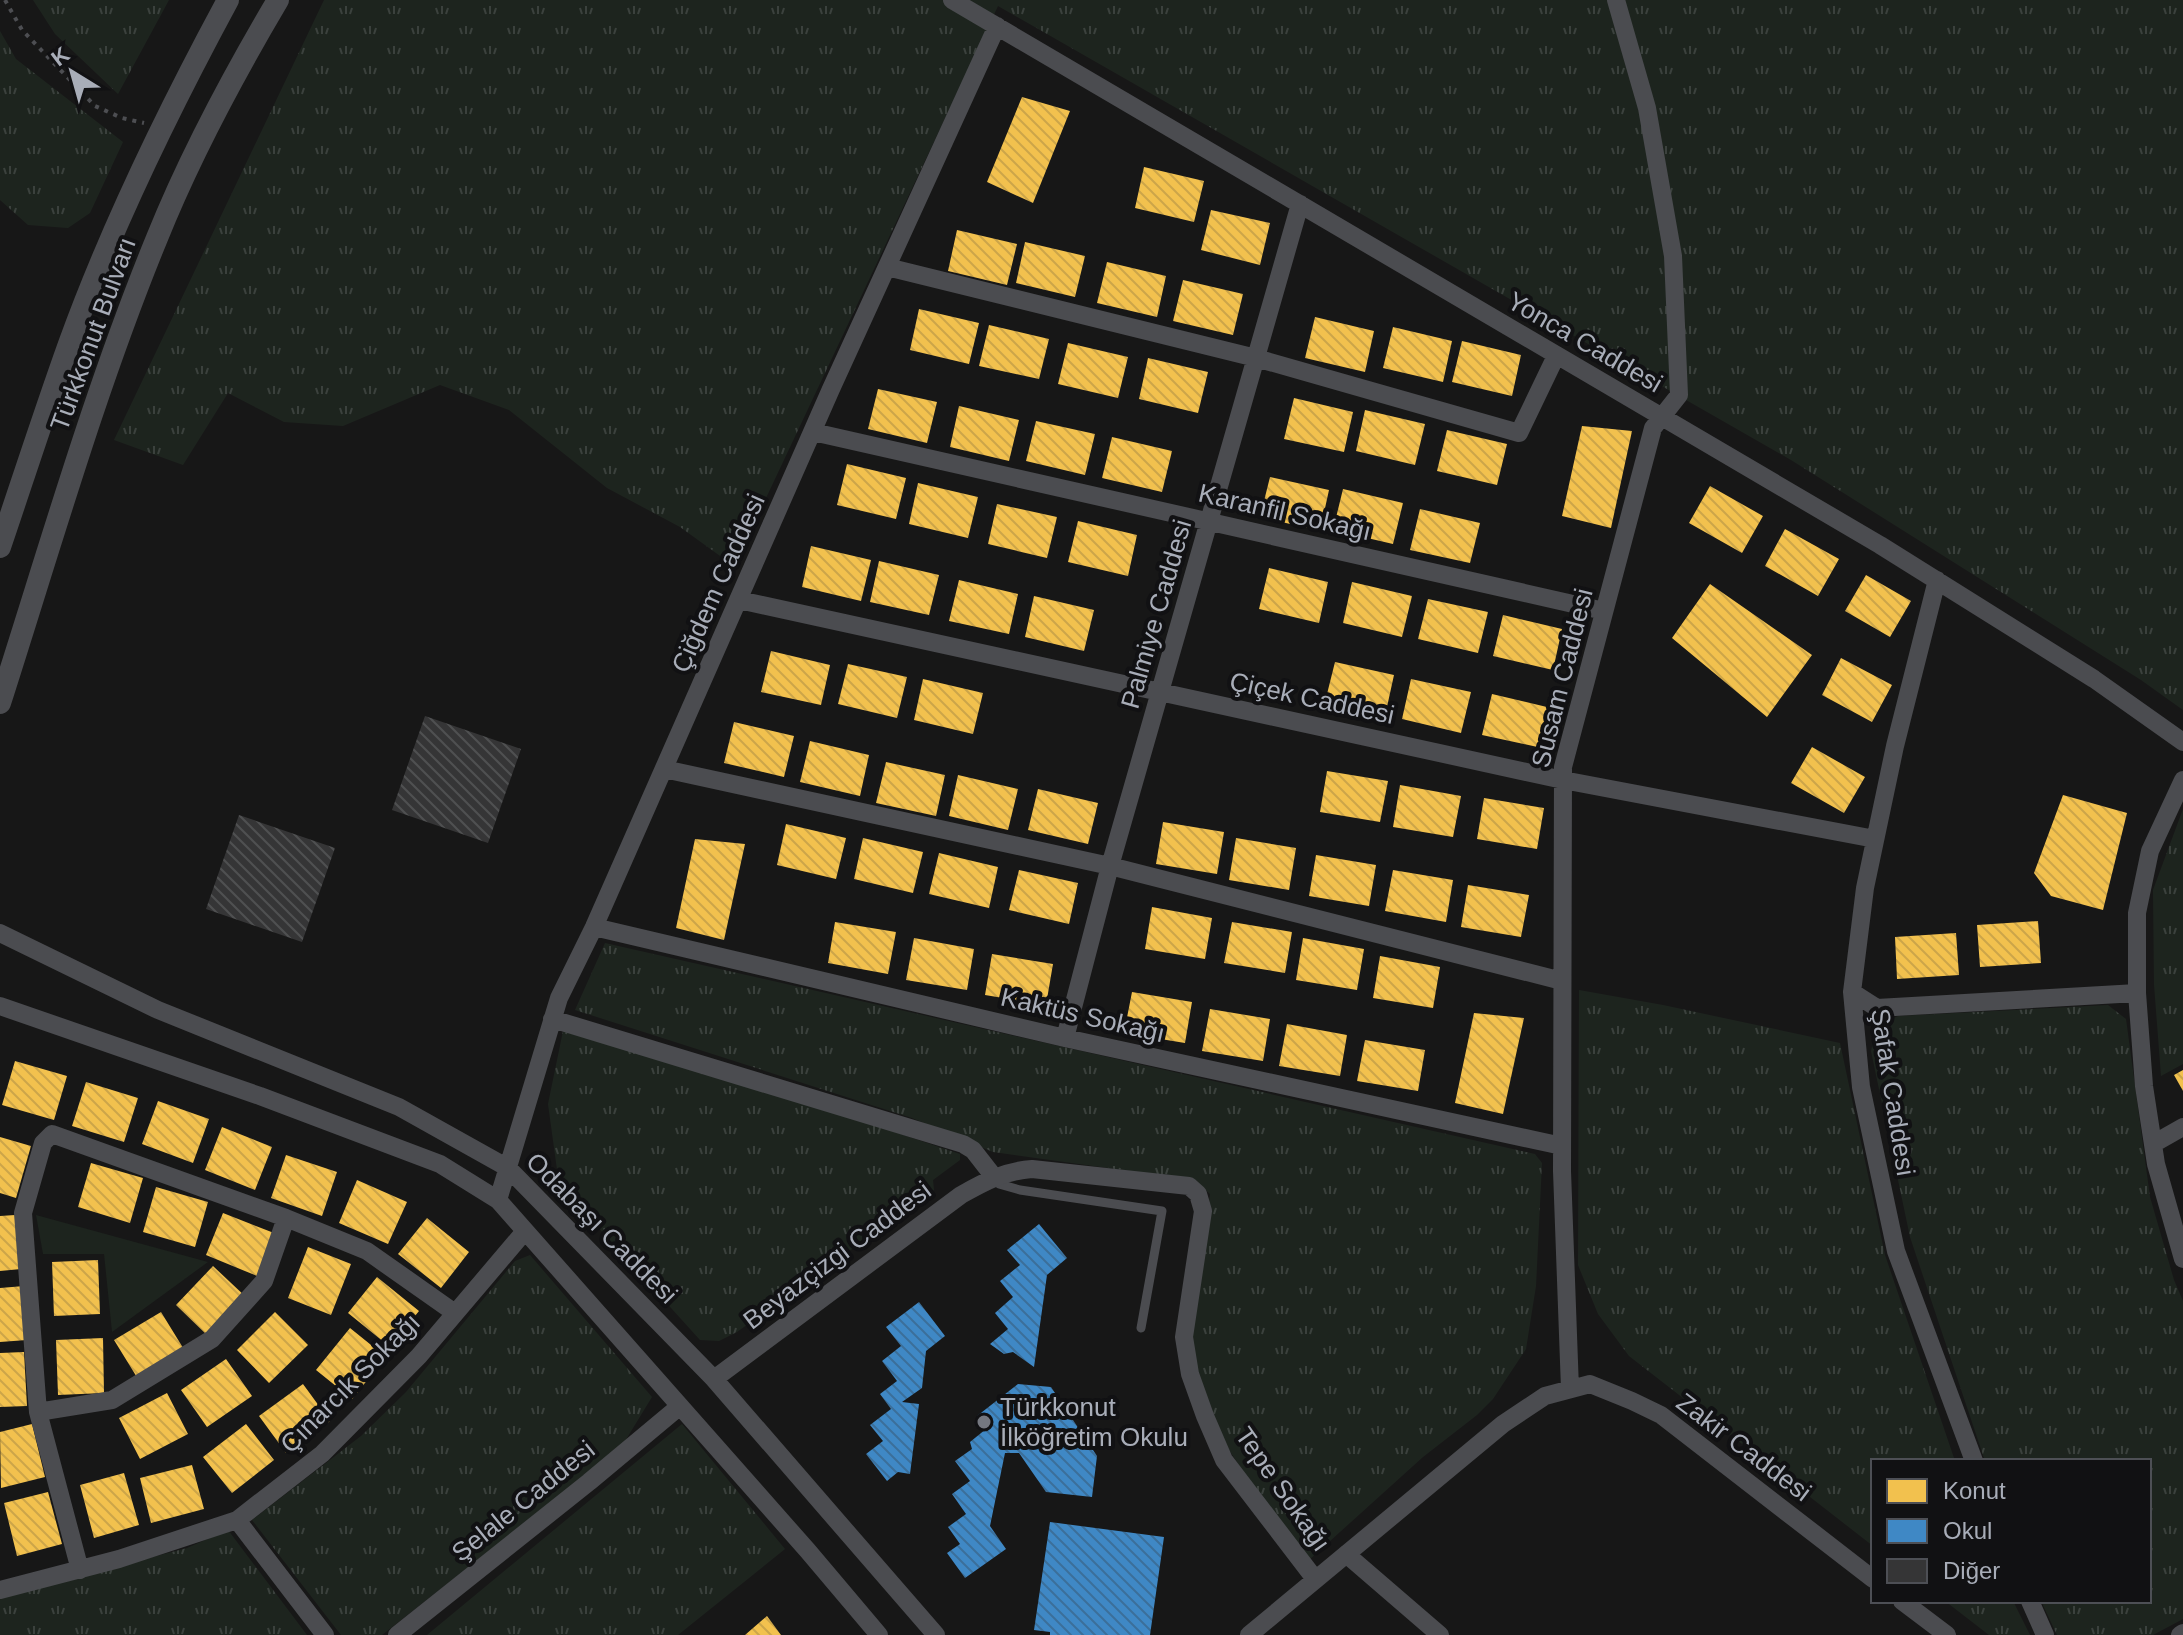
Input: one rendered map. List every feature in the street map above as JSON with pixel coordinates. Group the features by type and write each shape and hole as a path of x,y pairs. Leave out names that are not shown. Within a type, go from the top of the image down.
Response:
{"street":[{"name":"Türkkonut Bulvarı","path":"0,547 70,342 116,228 162,126 228,0"},
{"name":"Türkkonut Bulvarı","path":"0,703 112,353 157,236 209,127 278,0"},
{"name":"Yonca Caddesi","path":"952,0 1937,580 2094,679 2183,742"},
{"name":"Susam Caddesi","path":"1570,1389 1562,1146 1563,767 1653,428 1679,395 1673,256 1647,108 1616,0"},
{"name":"Çiğdem Caddesi","path":"498,1200 559,998 594,927 997,26"},
{"name":"Palmiye Caddesi","path":"1065,1038 1110,866 1300,204"},
{"path":"887,267 1256,358 1519,433 1556,356"},
{"name":"Karanfil Sokağı","path":"813,432 1604,611"},
{"name":"Şafak Caddesi","path":"1937,580 1875,839 1865,888 1852,992 1861,1087 1896,1251 1973,1459"},
{"name":"Çiçek Caddesi","path":"739,600 1563,780 1875,839"},
{"path":"664,769 1110,866 1562,981"},
{"path":"2183,780 2150,851 2137,913 2137,993 2144,1086 2156,1164 2183,1259"},
{"name":"Kaktüs Sokağı","path":"594,927 1065,1038 1562,1146"},
{"name":"Odabaşı Caddesi","path":"0,933 158,1010 399,1107 508,1168 714,1379 936,1635"},
{"path":"1852,992 1877,1008 2137,993"},
{"name":"Odabaşı Caddesi","path":"0,1006 260,1096 440,1164 498,1200 879,1635"},
{"path":"552,1019 963,1144 973,1150 994,1177"},
{"path":"2153,1144 2183,1127"},
{"path":"80,1570 38,1412 23,1213 43,1143 52,1134 286,1218 367,1251 455,1313"},
{"name":"Beyazçizgi Caddesi","path":"714,1379 961,1195 994,1177 1032,1169 1189,1186 1198,1194"},
{"name":"Tepe Sokağı","path":"1198,1194 1203,1211 1184,1337 1190,1374 1224,1460 1315,1579"},
{"path":"38,1412 112,1400 212,1339 264,1281 286,1218"},
{"name":"Çınarcık Sokağı","path":"0,1590 119,1559 237,1520 322,1454 419,1356 525,1231"},
{"name":"Zakir Caddesi","path":"1570,1389 1590,1384 1661,1415 1871,1577"},
{"path":"1249,1635 1503,1424 1545,1396 1570,1389"},
{"name":"Şelale Caddesi","path":"397,1635 680,1406"},
{"path":"237,1520 325,1635"},
{"path":"1346,1554 1440,1635"},
{"path":"1905,1603 1947,1635"},
{"path":"2031,1603 2045,1635"}],"lane":[{"path":"994,1177 999,1184 1020,1190 1162,1211 1141,1328"}],"path":[{"path":"5,0 22,30 95,106 122,118 162,126"}],"green space":[{"path":"33,0 169,0 118,94 55,34"},
{"path":"324,0 2183,0 2183,710 2141,680 1791,460 998,6 734,566 680,527 607,488 509,410 440,385 343,426 284,422 228,393 183,465 114,440"},
{"path":"0,31 16,59 123,142 90,213 68,228 28,225 0,200"},
{"path":"2183,809 2183,1064 2161,1076 2154,984 2153,890"},
{"path":"605,943 1535,1154 1542,1163 1536,1286 1526,1349 1493,1399 1477,1415 1423,1457 1309,1560 1270,1512 1229,1450 1205,1398 1190,1350 1210,1194 1194,1180 993,1152 912,1118 575,1010"},
{"path":"1579,990 1840,1043 1885,1255 1954,1459 1871,1459 1871,1544 1629,1356 1598,1314 1578,1265"},
{"path":"2108,1005 2126,1019 2150,1197 2183,1301 2183,1619 2153,1635 2057,1635 2042,1603 2151,1603 2151,1459 1984,1459 1910,1237 1871,1051 1877,1026 1898,1016"},
{"path":"563,1031 847,1116 960,1154 960,1160 933,1180 934,1190 737,1332 719,1341 700,1340 559,1184 548,1104"},
{"path":"36,1215 208,1262 112,1332 104,1254 43,1254"},
{"path":"530,1255 652,1397 622,1446 382,1635 341,1635 252,1520 361,1436 406,1392 515,1261"},
{"path":"682,1424 785,1549 678,1635 427,1635"},
{"path":"228,1530 307,1635 0,1635 0,1597 187,1548"},
{"path":"1948,1603 2014,1603 2030,1635 1989,1635"}],"building: Konut":[{"path":"1022,97 1070,111 1033,203 987,182"},
{"path":"1144,167 1204,181 1194,222 1135,208"},
{"path":"1211,210 1270,223 1260,265 1201,250"},
{"path":"957,230 1017,244 1007,285 948,271"},
{"path":"1025,242 1085,256 1075,297 1016,283"},
{"path":"1107,262 1166,276 1157,317 1097,303"},
{"path":"1183,280 1243,294 1233,335 1173,321"},
{"path":"919,309 979,323 969,364 910,350"},
{"path":"1315,317 1374,331 1365,372 1305,358"},
{"path":"989,325 1049,339 1039,379 979,366"},
{"path":"1393,327 1452,341 1443,382 1383,368"},
{"path":"1462,341 1521,355 1512,396 1452,382"},
{"path":"1068,343 1128,357 1118,398 1058,384"},
{"path":"1148,358 1208,372 1198,413 1139,399"},
{"path":"878,389 937,402 927,443 868,429"},
{"path":"1294,398 1353,412 1344,452 1284,439"},
{"path":"959,406 1019,420 1009,461 950,447"},
{"path":"1365,410 1425,424 1415,465 1356,451"},
{"path":"1036,421 1095,434 1085,475 1026,461"},
{"path":"1582,426 1632,431 1611,528 1562,516"},
{"path":"1447,430 1507,444 1497,485 1437,471"},
{"path":"1112,437 1172,451 1162,492 1102,478"},
{"path":"847,464 906,478 896,519 837,505"},
{"path":"1270,477 1329,490 1320,531 1260,517"},
{"path":"918,483 978,497 968,538 909,524"},
{"path":"1710,486 1763,516 1742,553 1689,523"},
{"path":"1343,489 1403,503 1393,544 1333,530"},
{"path":"997,504 1057,517 1047,558 988,544"},
{"path":"1420,509 1480,523 1470,563 1410,550"},
{"path":"1078,521 1137,535 1128,576 1068,562"},
{"path":"1785,529 1839,559 1818,596 1765,566"},
{"path":"811,546 871,560 861,601 802,587"},
{"path":"879,561 939,575 929,615 870,602"},
{"path":"1269,568 1328,582 1319,623 1259,609"},
{"path":"1866,575 1911,601 1890,637 1845,611"},
{"path":"959,580 1018,594 1009,634 949,621"},
{"path":"1352,582 1412,596 1402,637 1343,623"},
{"path":"1710,584 1812,655 1767,717 1672,638"},
{"path":"1034,596 1094,610 1084,651 1025,637"},
{"path":"1428,599 1488,612 1478,653 1418,639"},
{"path":"1503,615 1562,629 1553,670 1493,656"},
{"path":"771,651 830,665 821,705 761,692"},
{"path":"1841,658 1892,685 1872,722 1822,695"},
{"path":"1335,662 1394,675 1385,716 1325,702"},
{"path":"848,664 907,677 897,718 838,704"},
{"path":"923,679 983,693 973,734 914,720"},
{"path":"1411,679 1471,692 1461,733 1402,719"},
{"path":"1492,694 1551,708 1542,748 1482,735"},
{"path":"734,722 794,736 784,777 724,763"},
{"path":"810,741 869,755 860,796 800,782"},
{"path":"1812,747 1865,777 1844,813 1791,783"},
{"path":"886,762 945,775 936,816 876,803"},
{"path":"1327,771 1388,781 1380,822 1320,812"},
{"path":"958,775 1018,789 1008,830 949,816"},
{"path":"1400,785 1461,796 1453,837 1393,827"},
{"path":"1038,789 1098,803 1088,844 1028,830"},
{"path":"2063,795 2127,813 2103,910 2051,896 2034,873"},
{"path":"1484,798 1544,808 1537,849 1477,839"},
{"path":"1163,822 1224,832 1217,874 1156,864"},
{"path":"786,824 846,838 836,879 777,865"},
{"path":"863,838 923,852 913,893 854,879"},
{"path":"1236,838 1296,848 1289,890 1229,880"},
{"path":"695,839 745,844 724,940 676,928"},
{"path":"939,853 998,867 989,908 929,894"},
{"path":"1316,855 1376,865 1369,906 1309,896"},
{"path":"1019,870 1078,883 1069,924 1009,910"},
{"path":"1393,870 1453,880 1446,922 1385,911"},
{"path":"1468,885 1529,895 1521,937 1461,927"},
{"path":"1152,907 1212,918 1205,959 1145,949"},
{"path":"2038,921 2041,963 1980,967 1977,925"},
{"path":"835,922 896,932 888,974 828,963"},
{"path":"1232,922 1292,932 1285,973 1224,963"},
{"path":"1956,933 1959,975 1897,979 1895,937"},
{"path":"914,938 974,949 967,990 906,980"},
{"path":"1303,938 1364,949 1357,990 1296,980"},
{"path":"992,954 1053,964 1046,1005 985,995"},
{"path":"1380,956 1440,967 1433,1008 1373,998"},
{"path":"1132,992 1192,1002 1185,1043 1124,1033"},
{"path":"1210,1009 1270,1019 1263,1061 1202,1051"},
{"path":"1474,1013 1524,1018 1503,1114 1455,1103"},
{"path":"1287,1024 1347,1035 1340,1076 1279,1066"},
{"path":"1365,1040 1425,1050 1418,1091 1357,1081"},
{"path":"15,1061 67,1076 54,1120 2,1105"},
{"path":"2183,1070 2183,1091 2174,1075"},
{"path":"86,1082 138,1098 124,1142 72,1126"},
{"path":"158,1101 209,1119 193,1163 142,1144"},
{"path":"222,1127 272,1147 255,1190 205,1170"},
{"path":"0,1137 31,1146 16,1198 0,1193"},
{"path":"286,1155 337,1172 322,1216 271,1198"},
{"path":"91,1163 143,1178 130,1223 78,1207"},
{"path":"357,1180 407,1202 388,1244 339,1223"},
{"path":"156,1187 208,1202 195,1247 143,1232"},
{"path":"223,1213 274,1233 257,1276 206,1255"},
{"path":"15,1215 21,1269 0,1271 0,1216"},
{"path":"427,1218 469,1252 441,1288 398,1254"},
{"path":"308,1247 351,1264 331,1315 288,1298"},
{"path":"98,1260 100,1314 54,1316 52,1262"},
{"path":"213,1266 247,1298 209,1337 176,1305"},
{"path":"377,1277 419,1311 390,1347 348,1313"},
{"path":"24,1286 27,1340 0,1342 0,1288"},
{"path":"161,1312 185,1351 138,1379 114,1340"},
{"path":"275,1312 308,1345 269,1383 237,1350"},
{"path":"350,1328 386,1357 352,1399 316,1370"},
{"path":"103,1338 104,1393 58,1395 56,1340"},
{"path":"24,1352 27,1406 0,1407 0,1353"},
{"path":"226,1359 252,1396 207,1427 181,1390"},
{"path":"303,1384 330,1421 286,1453 259,1416"},
{"path":"167,1393 188,1434 140,1459 119,1418"},
{"path":"32,1424 45,1477 1,1488 0,1432"},
{"path":"246,1424 274,1460 232,1493 203,1457"},
{"path":"192,1465 204,1509 151,1523 140,1478"},
{"path":"124,1473 139,1525 94,1538 80,1485"},
{"path":"48,1492 62,1544 17,1556 4,1503"},
{"path":"767,1616 781,1635 745,1635"}],"building: Okul":[{"path":"1039,1224 1067,1258 1047,1275 1034,1367 1013,1352 1004,1354 990,1344 1008,1329 995,1313 1013,1297 1000,1281 1020,1265 1007,1250"},
{"path":"919,1302 945,1336 926,1351 922,1388 902,1402 919,1404 910,1474 898,1472 887,1481 866,1454 883,1441 870,1425 891,1409 880,1394 897,1381 882,1361 901,1346 886,1327"},
{"path":"1018,1384 1051,1387 1097,1456 1092,1497 1046,1492 1019,1453 1005,1453 990,1526 1006,1549 965,1578 947,1553 960,1544 948,1527 966,1514 952,1494 970,1481 955,1461 972,1449 970,1442 986,1429 977,1416"},
{"name":"Türkkonut İlköğretim Okulu","path":"1050,1522 1164,1537 1150,1635 1050,1635 1050,1632 1034,1630"}],"building: Diğer":[{"path":"425,716 521,749 488,843 392,810"},
{"path":"239,815 335,848 302,942 206,909"}],"place":[{"name":"Türkkonut İlköğretim Okulu","path":"984,1422"}]}
